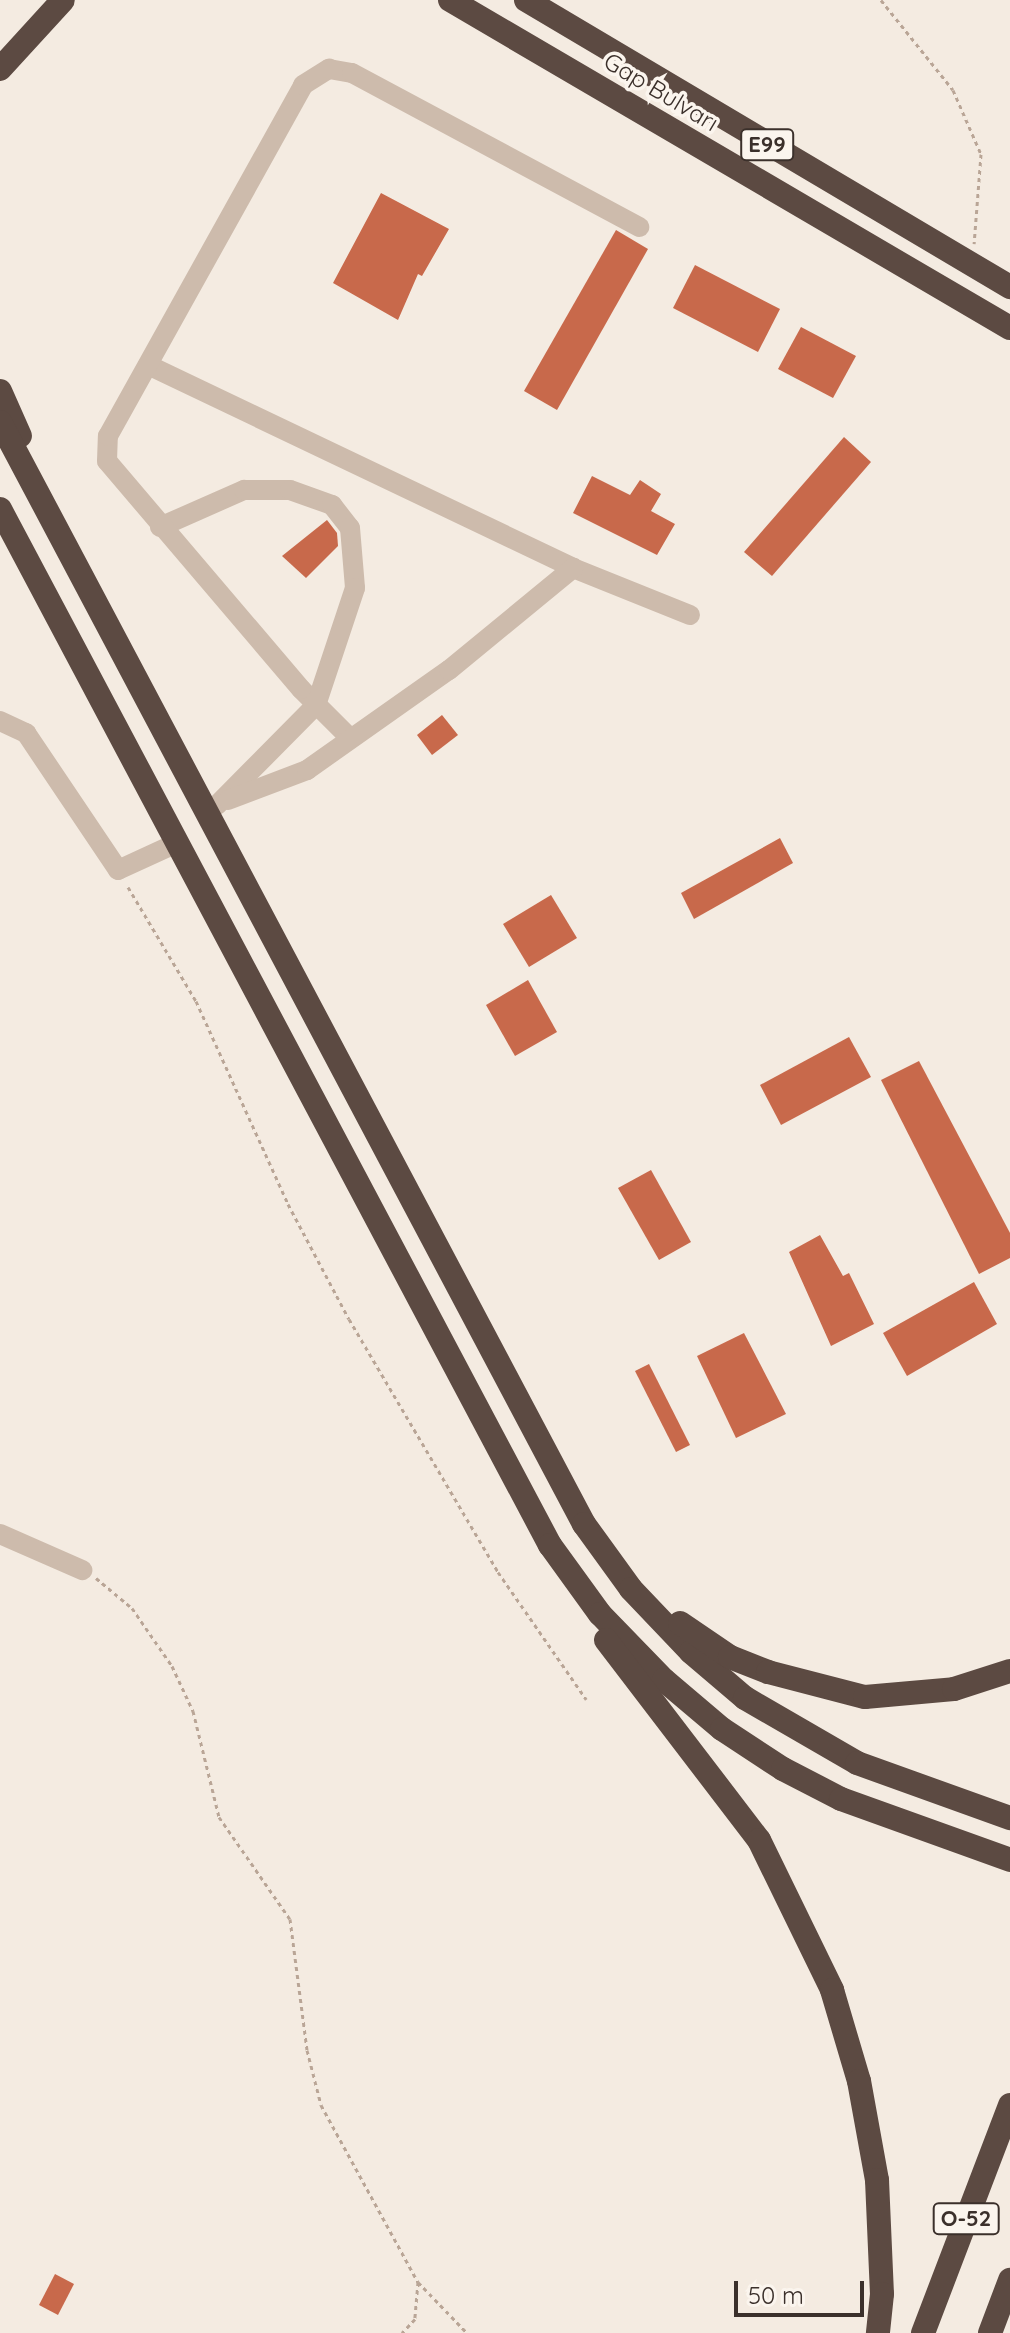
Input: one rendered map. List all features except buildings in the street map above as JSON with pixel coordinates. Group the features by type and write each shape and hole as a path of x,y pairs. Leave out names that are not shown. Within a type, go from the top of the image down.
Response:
{"highway":[{"path":"0,69 23,38 63,0"},
{"path":"441,0 556,61"},
{"name":"Gap Bulvarı","path":"450,0 1010,328"},
{"name":"Gap Bulvarı","path":"528,0 965,263 1010,287"},
{"path":"0,391 83,576"},
{"path":"0,422 212,807 584,1524 631,1589 702,1661 745,1698 857,1763 1010,1818"},
{"path":"0,509 550,1545 600,1614 664,1680 722,1729 841,1799 1010,1860"},
{"path":"0,516 40,586"},
{"path":"519,1403 592,1522 628,1572 681,1625 730,1657 819,1689 865,1697 954,1689 1010,1671"},
{"path":"485,1421 545,1547 592,1623 706,1764 759,1840 796,1908 832,1990 859,2081 877,2180 882,2294 878,2333"},
{"name":"O-52","path":"923,2333 1010,2105"},
{"path":"990,2333 1010,2280"}],"street":[{"path":"350,738 316,705 160,527 107,461 108,436 303,85 329,69 352,73 639,227"},
{"path":"148,365 573,568 690,615"},
{"path":"160,527 244,490 290,490 332,505 350,528 355,588 316,705 212,807"},
{"path":"212,807 307,770 449,670 573,568"},
{"path":"0,721 26,733 118,870 177,843"},
{"path":"0,1534 82,1570"}],"path":[{"path":"881,0 953,90 981,154 977,237 965,263"},
{"path":"118,870 196,1001 288,1204 349,1319 498,1572 586,1699"},
{"path":"82,1570 106,1583 132,1608 183,1689 219,1817 290,1919 307,2050 321,2105 418,2282 467,2333"},
{"path":"402,2333 415,2319 418,2282"}]}
